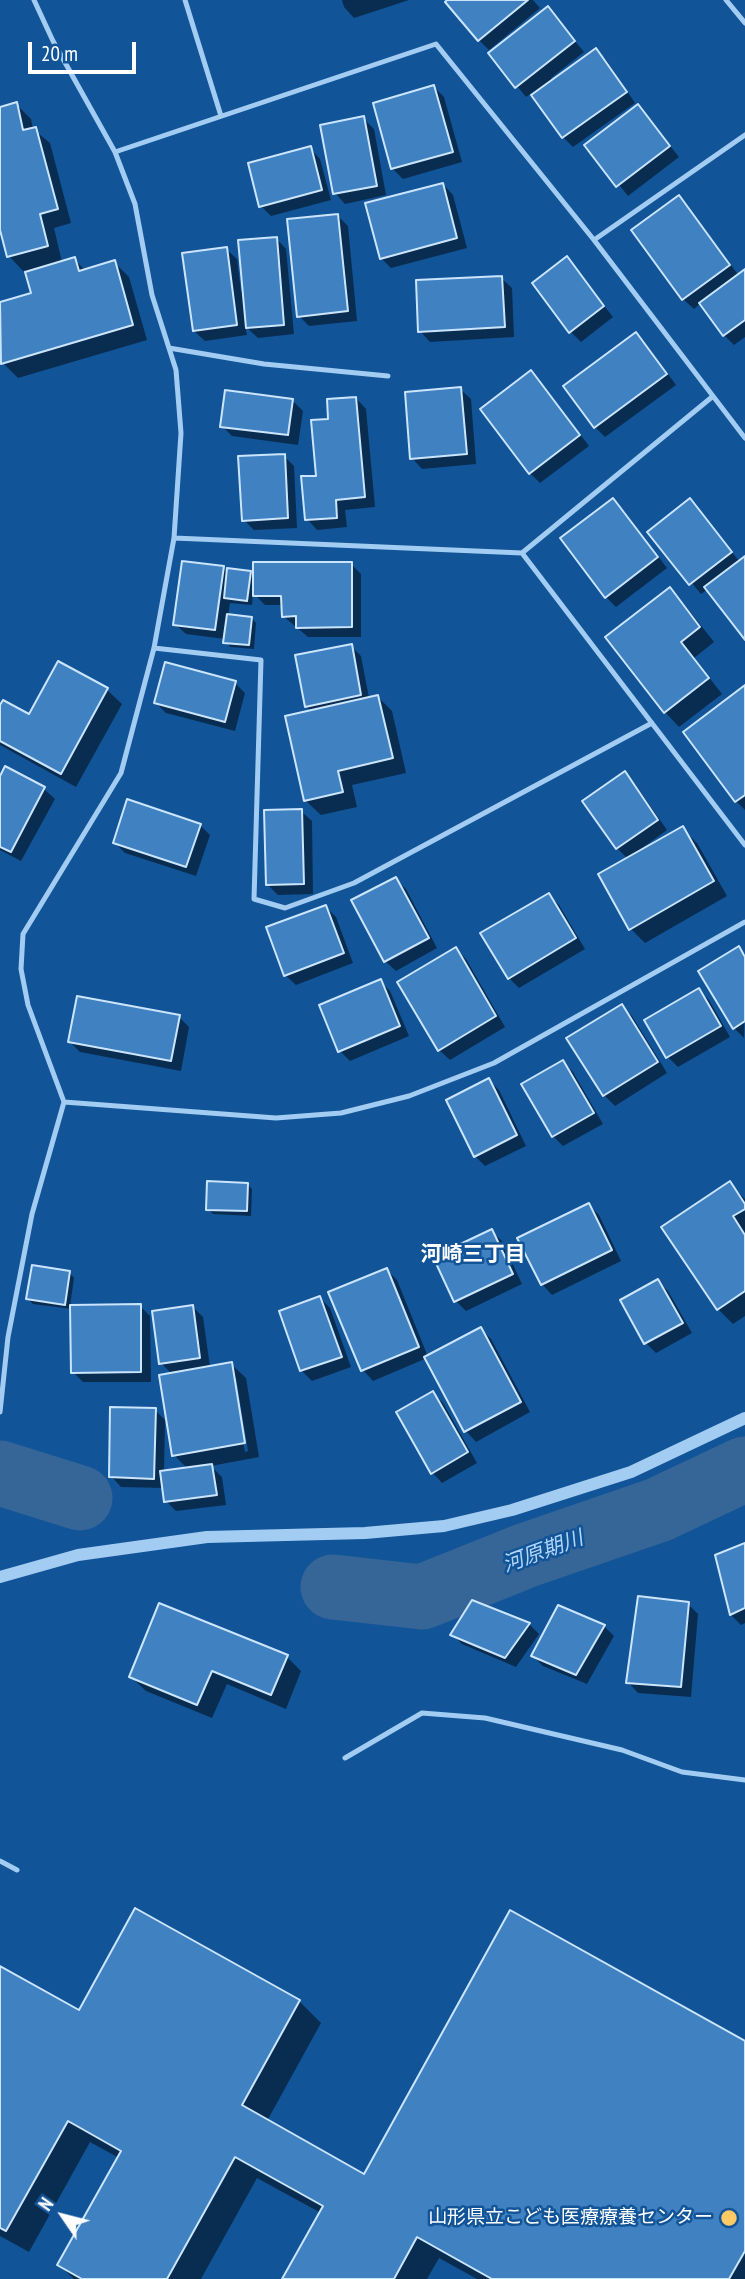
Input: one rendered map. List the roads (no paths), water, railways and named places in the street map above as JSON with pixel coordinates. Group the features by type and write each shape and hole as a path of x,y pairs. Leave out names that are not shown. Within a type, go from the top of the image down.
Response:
{"street":[{"path":"1,1573 78,1555 207,1537 365,1533 444,1526 512,1510 631,1472 745,1418"}],"lane":[{"path":"0,1412 8,1336 32,1214 64,1102 28,1005 20,969 23,934 121,773 154,648 174,538 181,433 176,370 152,295 135,204 115,152 53,41 34,0"},
{"path":"185,0 221,116"},
{"path":"726,0 745,23"},
{"path":"115,152 436,44 594,240 745,438"},
{"path":"594,240 745,135"},
{"path":"169,348 264,364 388,376"},
{"path":"174,538 522,553 712,397"},
{"path":"522,553 745,845"},
{"path":"154,648 261,660 254,899 285,908 354,883 652,723"},
{"path":"64,1102 276,1118 341,1114 409,1096 494,1063 745,922"},
{"path":"345,1758 422,1713 485,1718 622,1750 682,1772 745,1780"},
{"path":"0,1861 17,1870"}],"waterway":[{"name":"河原期川","path":"333,1587 422,1597 527,1555 658,1510 745,1469"},
{"name":"河原期川","path":"0,1473 80,1498"}],"place":[{"name":"山形県立こども医療療養センター","path":"729,2218"}],"district":[{"name":"河崎三丁目","path":"473,1255"}]}
